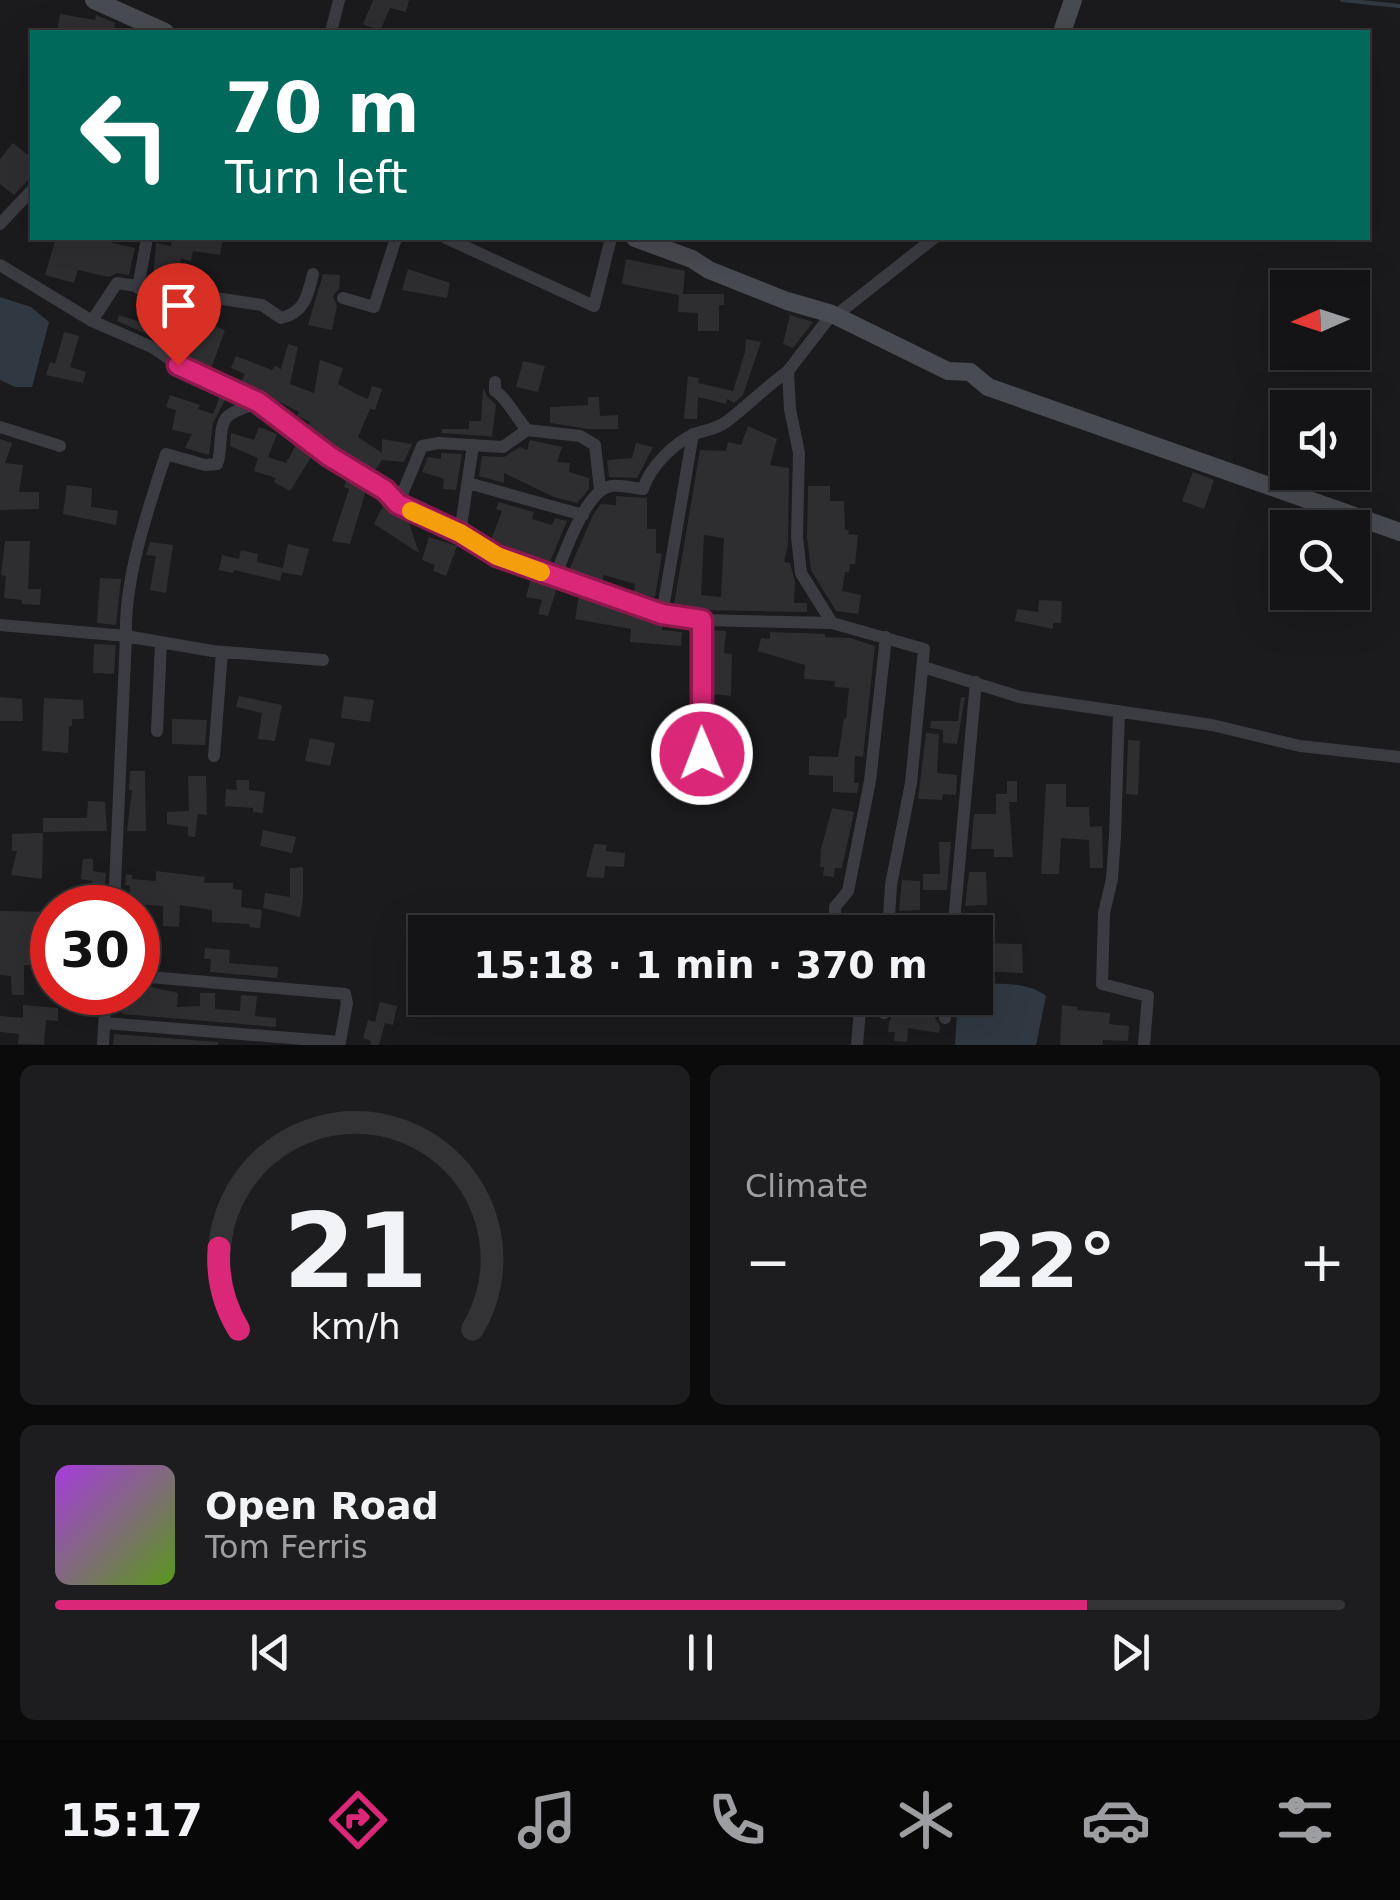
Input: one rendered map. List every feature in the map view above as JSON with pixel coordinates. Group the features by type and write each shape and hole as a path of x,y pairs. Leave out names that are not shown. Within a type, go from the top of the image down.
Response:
{"street":[{"path":"94,0 161,30"},
{"path":"332,30 339,0"},
{"path":"1063,30 1073,0"},
{"path":"0,224 5,208 30,191"},
{"path":"138,288 147,240"},
{"path":"343,298 374,306 395,240"},
{"path":"450,240 594,306 610,240"},
{"path":"640,240 786,301 832,314 948,370 970,372 988,388 1400,532"},
{"path":"554,576 583,514 600,490 612,486 643,489 648,472 693,434 713,430 726,422 788,371 832,314 839,313 931,240"},
{"path":"0,264 92,321 258,402 329,456 385,490 398,504 460,533 497,556 662,614 702,620 832,624 924,649 912,783 891,885 889,915"},
{"path":"92,321 117,283 262,305 281,318 300,310 312,274"},
{"path":"788,371 790,409 799,452 797,538 801,573 832,624"},
{"path":"496,382 495,392 502,395 527,430 580,436 594,444 600,490"},
{"path":"115,885 125,604 147,512 166,454 205,465 217,464 222,453 222,424 228,416 258,402"},
{"path":"0,426 60,446"},
{"path":"398,504 422,446 503,447 527,430"},
{"path":"662,614 693,434"},
{"path":"460,533 473,445"},
{"path":"468,483 583,514"},
{"path":"702,620 702,754"},
{"path":"0,625 323,660"},
{"path":"835,915 835,908 848,891 870,781 886,637"},
{"path":"156,732 162,642"},
{"path":"214,756 222,652"},
{"path":"923,667 1020,697 1212,725 1300,746 1400,757"},
{"path":"955,915 976,682"},
{"path":"1119,710 1115,837 1112,879 1104,913 1102,984 1148,996 1144,1045"},
{"path":"104,1024 339,1044 347,1003 345,994 160,978"},
{"path":"103,1045 105,1015"},
{"path":"857,1045 860,1015"}],"shaded area":[{"path":"0,297 31,307 49,322 32,387 15,387 0,380"},
{"path":"993,984 1021,986 1046,996 1036,1045 955,1045 957,1015 993,1015"}],"building":[{"path":"373,0 409,0 406,12 390,8 380,30 363,24"},
{"path":"60,14 95,20 96,15 115,23 114,30 57,30"},
{"path":"13,143 30,156 30,178 14,195 0,184 0,159"},
{"path":"55,240 113,240 112,243 135,248 129,275 117,273 109,277 78,270 74,283 45,275"},
{"path":"172,240 223,240 220,255 193,251 191,261 181,259 179,271 165,269 163,280 153,278 156,243 171,246"},
{"path":"626,259 685,271 683,294 724,294 724,305 719,305 719,331 698,331 698,313 678,312 679,295 622,284"},
{"path":"408,269 450,283 447,298 402,290"},
{"path":"323,274 340,275 339,289 333,296 337,306 332,330 308,325"},
{"path":"146,298 160,300 153,327 172,334 179,318 209,331 211,325 225,330 211,369 117,321 119,315 140,322"},
{"path":"790,315 813,322 793,348 783,344"},
{"path":"64,332 79,336 70,367 86,372 83,383 46,375 50,362 55,364"},
{"path":"746,339 761,342 743,395 734,403 727,399 726,404 698,397 697,419 684,419 688,376 699,378 698,383 733,391"},
{"path":"288,344 298,347 290,384 314,393 320,360 343,368 338,384 358,395 368,399 372,386 382,389 375,410 370,409 358,437 382,453 382,439 412,444 404,462 382,460 374,472 307,427 310,422 297,416 299,412 241,382 245,374 231,368 236,356 272,370 275,366 281,369"},
{"path":"523,361 545,366 538,392 516,387"},
{"path":"483,388 496,405 492,436 499,437 441,433 442,429 469,429 469,421 481,421"},
{"path":"170,395 213,414 220,396 226,398 213,423 209,455 185,448 192,434 172,430 176,410 166,407"},
{"path":"588,397 599,397 600,416 618,415 618,429 550,423 550,407 588,405"},
{"path":"748,426 777,439 770,465 789,468 788,544 784,562 790,563 795,582 794,603 807,603 807,612 703,610 674,605 700,450 726,451 728,442 741,445","holes":["704,535 724,538 721,597 701,595"]},
{"path":"259,427 277,434 268,457 286,463 296,445 312,456 290,491 274,482 276,478 254,471 258,458 230,446 231,433 254,440"},
{"path":"0,439 12,443 5,463 23,465 19,492 39,492 39,509 0,510"},
{"path":"530,440 562,447 557,462 570,463 569,472 589,478 589,489 577,503 554,497 504,473 504,483 479,476 482,456 504,457 520,447 527,450"},
{"path":"636,443 653,447 637,478 609,477 607,460 632,458"},
{"path":"441,453 462,454 456,490 443,489 444,479 422,472 428,457 441,459"},
{"path":"1193,472 1214,480 1204,509 1182,501"},
{"path":"347,479 366,490 350,544 332,541 349,489 344,487"},
{"path":"67,485 92,488 91,507 118,511 116,525 63,514"},
{"path":"808,486 830,486 830,501 844,501 845,530 858,535 855,564 850,564 849,572 845,572 842,591 861,595 858,614 836,611 811,570"},
{"path":"616,496 647,498 647,529 656,529 656,553 662,554 655,597 634,593 635,584 604,575 602,582 569,570 593,515 601,504 616,505"},
{"path":"499,502 534,512 532,519 552,525 555,518 567,521 549,564 491,540 502,511 496,509"},
{"path":"384,504 408,520 419,553 374,524"},
{"path":"429,537 457,546 446,576 433,571 435,565 422,560"},
{"path":"5,541 30,541 28,589 41,589 40,605 4,598 6,576 1,575"},
{"path":"150,542 173,545 166,593 150,590 156,556 146,555"},
{"path":"288,544 309,549 302,576 282,572"},
{"path":"241,550 258,554 257,562 283,568 280,581 219,570 222,555 239,559"},
{"path":"100,578 121,579 116,625 97,623"},
{"path":"531,578 557,588 548,616 538,614 542,600 526,597"},
{"path":"579,595 624,611 623,614 662,624 662,630 682,632 681,646 630,642 631,629 575,619"},
{"path":"1039,600 1062,601 1061,623 1053,623 1053,629 1015,621 1017,609 1038,612"},
{"path":"712,630 726,631 724,653 732,654 731,696 711,694"},
{"path":"770,632 825,634 875,646 863,757 855,756 857,793 833,792 833,776 809,775 809,756 838,757 849,688 834,687 835,681 804,679 805,665 758,651 761,638 770,639"},
{"path":"94,644 116,645 114,674 93,673"},
{"path":"239,696 282,705 275,741 258,739 262,713 236,707"},
{"path":"344,696 374,700 370,722 341,718"},
{"path":"0,697 22,699 23,721 0,721"},
{"path":"961,697 965,697 957,744 943,743 943,730 930,728 931,721 958,721"},
{"path":"44,698 83,700 84,719 72,719 69,726 68,753 42,751"},
{"path":"172,719 207,720 205,745 172,744"},
{"path":"926,733 939,734 937,773 957,775 956,795 943,794 942,800 918,799"},
{"path":"310,738 335,743 330,766 305,761"},
{"path":"1128,740 1140,741 1138,795 1126,794"},
{"path":"130,771 145,771 146,831 127,831"},
{"path":"188,776 206,776 207,815 198,814 195,837 188,836 188,827 167,824 167,812 189,811"},
{"path":"236,780 249,780 249,790 265,792 263,813 253,812 253,808 225,806 226,789 237,790"},
{"path":"1007,781 1017,781 1017,802 1009,802 1013,857 994,857 994,849 971,849 974,814 996,814 996,794 1007,794"},
{"path":"1046,784 1066,784 1066,807 1089,807 1090,827 1102,826 1103,868 1090,868 1089,840 1061,838 1059,874 1041,874"},
{"path":"88,801 105,802 107,831 43,832 43,818 87,818"},
{"path":"832,808 854,812 842,868 835,868 834,877 823,876 824,867 820,867"},
{"path":"263,830 296,837 292,853 260,846"},
{"path":"43,833 42,879 11,875 17,851 12,851 12,834"},
{"path":"939,842 951,842 947,890 923,890 923,874 940,874"},
{"path":"594,844 607,845 606,851 625,853 624,867 605,866 604,878 586,877"},
{"path":"83,859 93,859 93,871 106,873 105,885 92,885 92,881 81,879"},
{"path":"303,867 300,917 263,908 265,893 290,897 290,868"},
{"path":"156,871 205,877 204,883 233,883 233,889 242,890 241,907 262,910 260,928 212,922 212,910 180,905 179,927 163,926 160,885 125,885 126,874 132,875 132,879 156,881"},
{"path":"969,872 986,872 987,905 965,906"},
{"path":"902,880 920,881 920,910 899,911"},
{"path":"0,911 30,912 30,965 24,965 24,995 12,995 11,976 0,975"},
{"path":"993,943 1022,944 1023,973 993,972"},
{"path":"205,948 230,950 229,963 278,967 277,978 210,972 211,959 204,959"},
{"path":"160,989 178,993 177,1007 200,1006 200,993 215,993 215,1009 240,1011 241,995 257,996 255,1016 276,1018 276,1027 134,1015 160,1015"},
{"path":"380,1002 397,1006 393,1025 385,1023 379,1045 370,1045 371,1041 363,1038 368,1020 375,1022"},
{"path":"23,1005 30,1006 30,1015 58,1015 58,1021 46,1020 44,1045 18,1044 19,1034 0,1032 0,1016 23,1018"},
{"path":"1062,1005 1110,1013 1109,1024 1129,1026 1128,1041 1060,1045"},
{"path":"892,1015 935,1015 939,1033 908,1028 907,1042 894,1041 895,1032 888,1032"},
{"path":"114,1034 218,1042 218,1045 113,1045"}],"waterway":[{"path":"1342,0 1400,6"}],"slow traffic":[{"path":"411,511 460,533 497,556 541,572"}],"route":[{"path":"178,365 258,402 329,456 385,490 398,504 460,533 497,556 662,614 702,620 702,754"}]}
